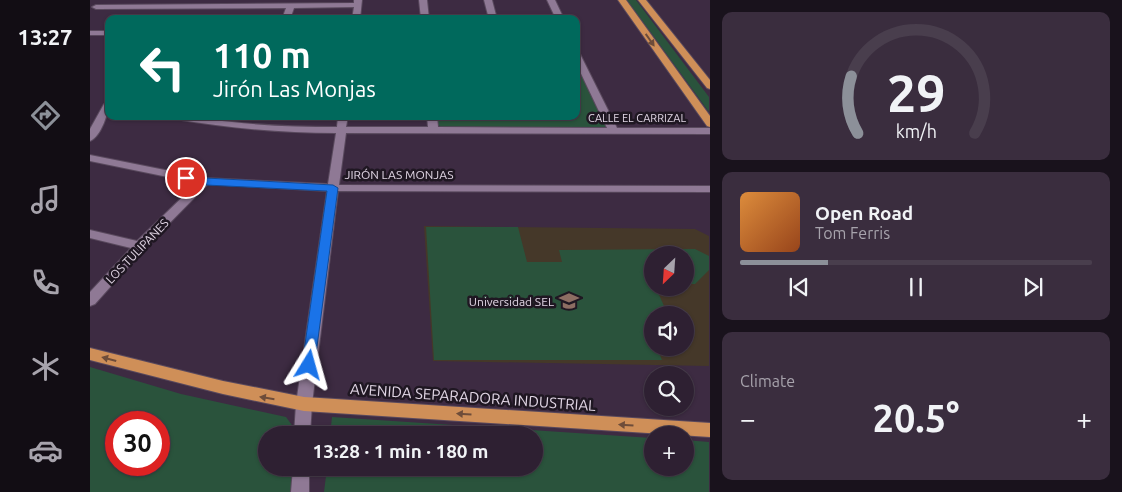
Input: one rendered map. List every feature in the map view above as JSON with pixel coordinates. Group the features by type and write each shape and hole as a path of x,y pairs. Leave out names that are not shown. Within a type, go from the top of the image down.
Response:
{"main road":[{"path":"622,0 710,124"},
{"path":"642,0 710,86"},
{"name":"AVENIDA SEPARADORA INDUSTRIAL","path":"90,354 216,388 304,404 710,430"}],"street":[{"path":"90,14 101,0"},
{"path":"423,0 425,15"},
{"path":"488,0 492,15"},
{"path":"551,0 558,15"},
{"path":"96,7 291,5 358,2 356,15"},
{"path":"287,15 291,5"},
{"path":"90,33 105,33"},
{"path":"580,62 614,131"},
{"path":"90,138 105,112"},
{"name":"CALLE EL CARRIZAL","path":"202,120 249,127 341,131 710,131"},
{"path":"249,127 252,120"},
{"path":"303,426 342,120"},
{"path":"432,120 433,131"},
{"name":"JIRÓN LAS MONJAS","path":"90,158 206,182 333,188 710,189"},
{"name":"LOS TULIPANES","path":"90,301 140,246 206,182"},
{"path":"90,234 140,246"},
{"path":"300,492 301,476"}],"shaded area":[{"name":"Universidad SEL","path":"424,226 695,229 709,236 709,366 433,361"}],"green space":[{"path":"627,0 636,0 709,97 709,112"},
{"path":"580,69 607,126 604,128 441,127 438,125 438,120 580,120"},
{"name":"Universidad SEL","path":"426,227 518,227 527,262 562,262 559,250 644,249 644,296 660,296 664,306 644,306 644,356 660,356 662,360 434,360"},
{"name":"Universidad SEL","path":"694,249 709,256 709,270 695,284"},
{"path":"90,367 181,394 286,417 292,426 258,426 258,476 297,476 296,492 90,492"},
{"path":"332,417 469,426 331,426"},
{"path":"543,431 644,437 644,476 694,476 694,441 709,442 709,492 324,492 326,476 543,476"}],"place":[{"name":"Universidad SEL","path":"569,301"}],"route":[{"path":"186,178 206,182 333,188 309,365"}]}
